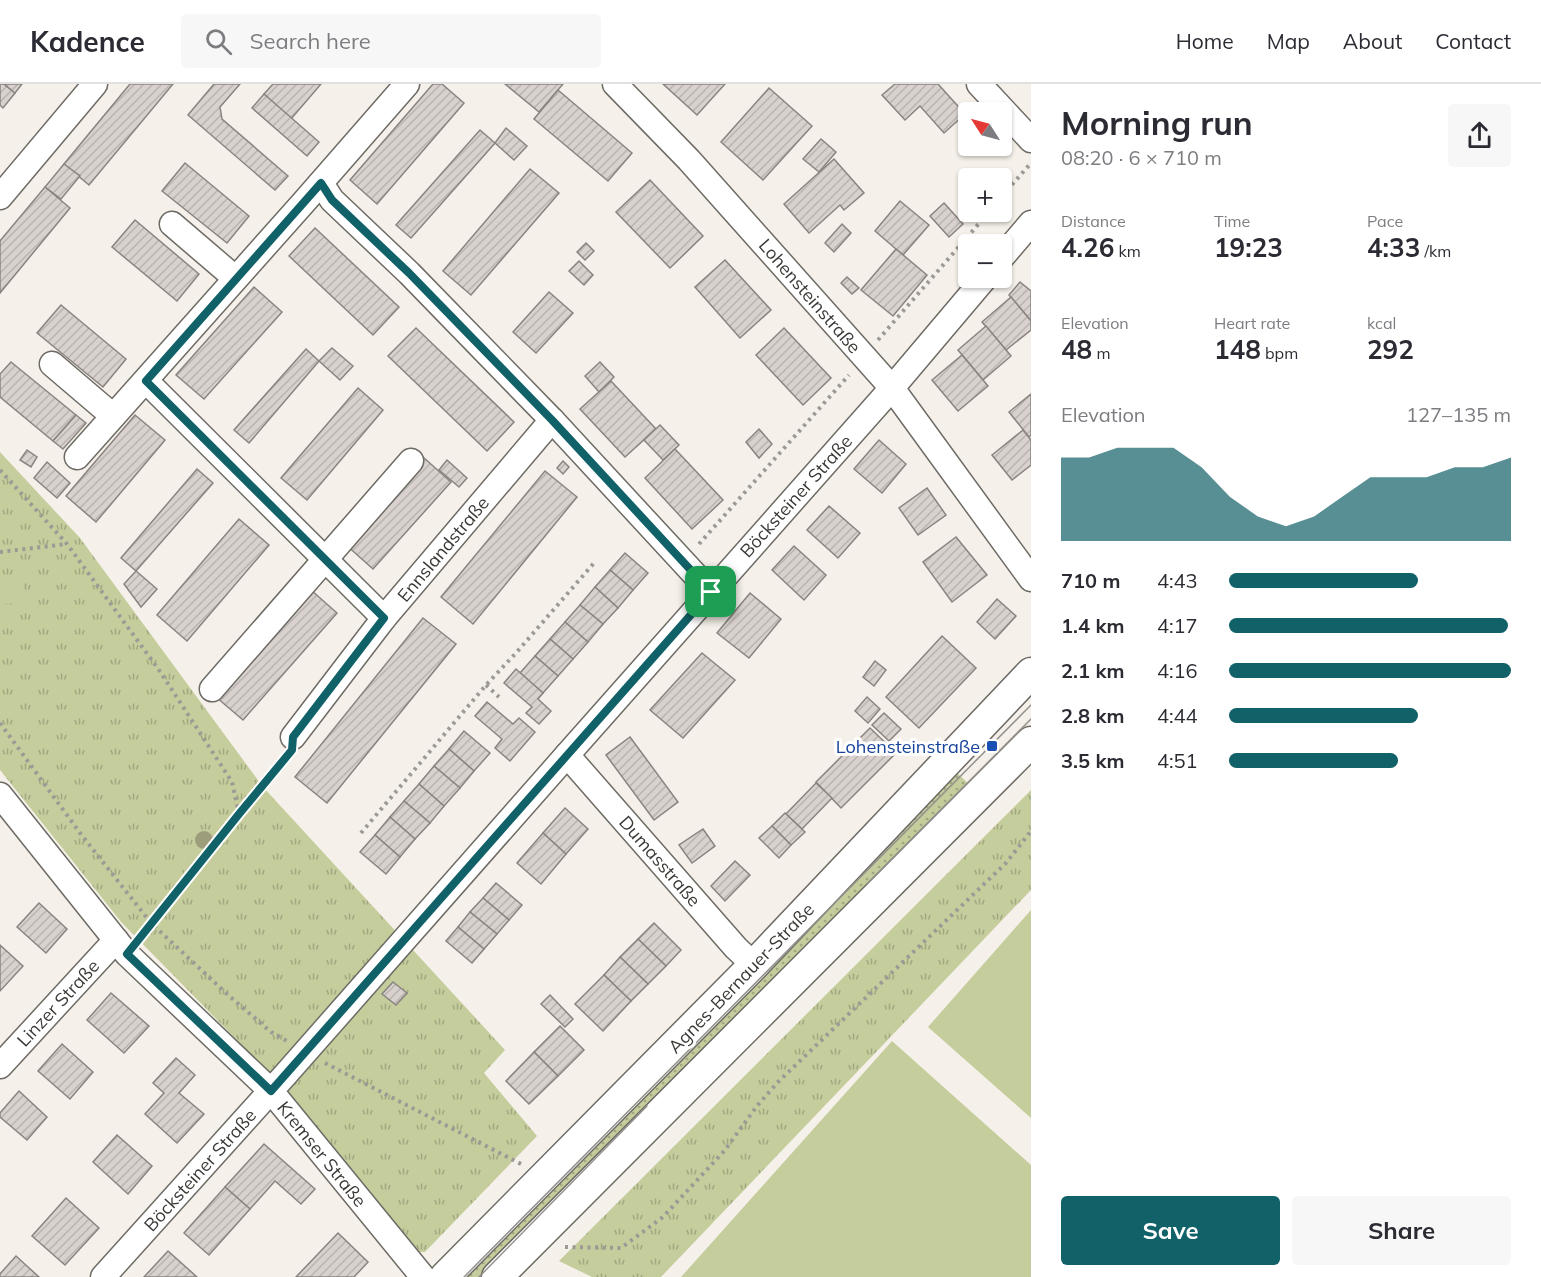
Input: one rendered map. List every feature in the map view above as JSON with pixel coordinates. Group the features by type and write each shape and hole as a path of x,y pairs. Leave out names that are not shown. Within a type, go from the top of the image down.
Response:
{"main road":[{"name":"Agnes-Bernauer-Straße","path":"445,1277 754,965 1031,673"},
{"name":"Agnes-Bernauer-Straße","path":"497,1277 1031,742"}],"street":[{"path":"0,197 95,84"},
{"path":"77,457 407,84"},
{"name":"Lohensteinstraße","path":"615,84 685,155 892,388 1031,579"},
{"path":"978,84 1031,140"},
{"path":"321,183 332,200 409,273 552,420 711,592"},
{"path":"1012,245 1031,223"},
{"path":"172,224 236,278"},
{"name":"Böcksteiner Straße","path":"103,1277 271,1091 892,388 977,288"},
{"path":"52,364 113,416"},
{"path":"146,381 384,618"},
{"name":"Ennslandstraße","path":"293,737 384,618 552,420"},
{"path":"212,688 411,460"},
{"name":"Dumasstraße","path":"567,754 736,948 754,965"},
{"name":"Kremser Straße","path":"0,795 121,947 271,1091 423,1277"},
{"name":"Linzer Straße","path":"0,1066 121,947"}],"path":[{"path":"1012,185 1031,163"},
{"path":"876,343 980,222"},
{"path":"698,545 852,371"},
{"path":"0,470 67,544 159,670 232,782 239,814"},
{"path":"0,552 67,544"},
{"path":"361,833 594,562"},
{"path":"486,685 499,697"},
{"path":"0,723 80,833 151,923 226,994 271,1032 289,1042"},
{"path":"121,947 151,923 292,750 293,737"},
{"path":"564,1247 621,1248 663,1217 725,1150 757,1106 778,1082 1006,863 1031,831"},
{"path":"319,1059 522,1164"}],"green space":[{"path":"0,452 80,538 263,787 505,1050 484,1073 537,1136 425,1252 415,1252 278,1082 122,923 0,770"},
{"path":"0,575 23,582 24,601 0,605"},
{"path":"951,767 972,787 485,1277 455,1277"},
{"path":"1031,790 1031,890 661,1277 592,1277 559,1261"},
{"path":"1031,910 1031,1118 928,1027"},
{"path":"892,1041 1031,1165 1031,1277 681,1277"}],"building":[{"path":"0,84 4,84 15,93 3,108 0,105"},
{"path":"4,84 22,84 15,93"},
{"path":"130,84 173,84 89,185 64,164"},
{"path":"214,84 240,84 220,107 222,119 288,176 275,190 188,115"},
{"path":"273,84 321,84 291,119 264,94"},
{"path":"433,84 442,84 464,103 377,204 350,180"},
{"path":"505,84 563,84 539,112"},
{"path":"663,84 725,84 697,115"},
{"path":"895,84 938,84 958,106 958,120 944,133 920,106 905,120 882,95"},
{"path":"769,88 812,126 763,180 721,142"},
{"path":"558,90 632,153 608,181 534,119"},
{"path":"264,94 319,142 307,156 252,108"},
{"path":"506,128 527,146 514,160 495,143"},
{"path":"480,130 495,143 411,238 396,225"},
{"path":"821,139 836,152 819,172 803,159"},
{"path":"834,159 864,193 844,210 840,205 809,233 784,204"},
{"path":"185,163 249,216 227,243 162,191"},
{"path":"64,164 80,176 61,199 45,187"},
{"path":"530,169 559,193 471,295 443,271"},
{"path":"650,180 703,236 670,268 616,212"},
{"path":"45,187 70,208 0,293 0,241"},
{"path":"900,201 929,225 903,255 875,231"},
{"path":"944,203 958,218 958,222 963,224 949,237 930,216"},
{"path":"135,220 199,274 177,301 112,247"},
{"path":"842,224 851,233 834,252 825,243"},
{"path":"315,228 399,307 373,335 289,256"},
{"path":"586,243 594,251 585,260 577,252"},
{"path":"896,249 927,275 893,316 861,290"},
{"path":"725,260 771,310 740,338 695,287"},
{"path":"579,261 593,275 584,285 569,271"},
{"path":"847,277 859,288 852,294 841,283"},
{"path":"1020,282 1031,291 1031,321 1009,295"},
{"path":"254,287 282,312 204,399 176,375"},
{"path":"549,292 573,313 536,353 513,332"},
{"path":"1011,297 1031,321 1031,330 1006,350 982,322"},
{"path":"61,305 126,359 103,387 37,333"},
{"path":"986,326 1011,356 983,380 958,350"},
{"path":"416,328 514,422 487,451 388,356"},
{"path":"784,328 831,378 803,405 756,355"},
{"path":"332,348 353,366 340,380 319,361"},
{"path":"306,349 319,361 249,443 234,430"},
{"path":"962,355 988,386 958,411 932,380"},
{"path":"11,362 76,415 53,441 0,397 0,374"},
{"path":"600,362 614,377 599,392 585,376"},
{"path":"611,381 656,429 625,457 580,409"},
{"path":"358,388 383,410 307,500 281,478"},
{"path":"1031,394 1031,435 1029,437 1009,412"},
{"path":"76,415 86,423 63,449 53,441"},
{"path":"135,415 165,440 96,522 66,496"},
{"path":"660,425 679,445 663,460 644,440"},
{"path":"759,429 772,444 759,458 746,442"},
{"path":"1023,430 1031,440 1031,465 1012,480 992,455"},
{"path":"879,440 906,464 882,493 854,469"},
{"path":"675,449 723,500 692,529 645,478"},
{"path":"27,450 37,457 31,467 20,460"},
{"path":"423,457 451,482 373,569 345,544"},
{"path":"447,460 467,478 459,487 439,470"},
{"path":"563,461 569,467 563,474 557,468"},
{"path":"47,462 70,483 57,498 34,478"},
{"path":"197,469 213,483 136,571 121,558"},
{"path":"545,471 577,497 473,624 441,597"},
{"path":"927,488 946,515 918,535 899,508"},
{"path":"829,506 860,533 838,558 807,530"},
{"path":"239,519 269,545 187,641 157,615"},
{"path":"956,537 987,575 952,602 923,562"},
{"path":"794,546 826,575 804,600 772,570"},
{"path":"625,553 648,573 633,590 610,570"},
{"path":"610,570 633,590 618,608 595,587"},
{"path":"136,571 157,589 141,607 124,584"},
{"path":"595,587 618,608 603,624 580,605"},
{"path":"311,590 337,613 243,720 216,697"},
{"path":"750,593 781,619 749,658 717,633"},
{"path":"997,599 1016,616 995,639 977,622"},
{"path":"580,605 603,624 588,642 565,622"},
{"path":"423,618 456,644 327,803 295,777"},
{"path":"565,622 588,642 573,659 550,639"},
{"path":"942,636 976,668 919,728 886,697"},
{"path":"550,639 573,659 558,676 535,656"},
{"path":"702,653 735,680 683,738 650,710"},
{"path":"535,656 558,676 543,693 520,673"},
{"path":"875,661 886,670 874,686 863,677"},
{"path":"516,669 543,693 538,699 551,711 539,724 526,713 532,707 504,683"},
{"path":"867,697 880,709 868,723 855,711"},
{"path":"487,702 513,724 519,718 535,732 510,761 495,748 502,739 475,716"},
{"path":"884,713 901,729 889,741 872,725"},
{"path":"870,728 896,753 841,808 816,782"},
{"path":"464,731 490,753 474,771 449,749"},
{"path":"630,737 678,802 654,820 606,755"},
{"path":"449,749 474,771 460,788 434,766"},
{"path":"434,766 460,788 444,806 419,784"},
{"path":"816,783 832,798 802,829 786,814"},
{"path":"419,784 444,806 430,823 404,801"},
{"path":"404,801 430,823 415,839 390,817"},
{"path":"565,808 588,829 566,854 543,833"},
{"path":"785,813 805,832 791,845 772,826"},
{"path":"390,817 415,839 400,857 375,835"},
{"path":"772,826 791,845 779,858 759,838"},
{"path":"703,829 715,846 692,863 679,845"},
{"path":"543,833 566,854 541,884 517,863"},
{"path":"375,835 400,857 386,874 360,852"},
{"path":"735,861 750,875 725,901 711,886"},
{"path":"496,883 522,905 509,920 483,898"},
{"path":"483,898 509,920 497,934 470,912"},
{"path":"39,903 67,929 46,953 17,927"},
{"path":"470,912 497,934 484,949 458,927"},
{"path":"654,923 681,950 666,966 638,939"},
{"path":"458,927 484,949 472,963 446,941"},
{"path":"638,939 666,966 648,984 620,957"},
{"path":"0,945 23,966 0,991"},
{"path":"620,957 648,984 631,1001 604,975"},
{"path":"604,975 631,1001 603,1031 575,1004"},
{"path":"393,982 407,993 396,1005 382,994"},
{"path":"111,993 149,1026 124,1053 87,1020"},
{"path":"550,995 573,1019 565,1027 541,1004"},
{"path":"560,1026 584,1050 558,1076 534,1052"},
{"path":"62,1044 93,1072 70,1099 38,1071"},
{"path":"534,1052 558,1076 529,1104 506,1081"},
{"path":"176,1058 195,1075 179,1093 204,1114 177,1143 145,1114 164,1093 153,1083"},
{"path":"19,1091 47,1117 27,1140 0,1117 0,1113"},
{"path":"117,1135 152,1166 128,1194 93,1162"},
{"path":"264,1144 315,1189 301,1204 275,1181 250,1209 225,1187"},
{"path":"225,1187 250,1209 209,1255 184,1233"},
{"path":"66,1198 99,1228 65,1265 32,1236"},
{"path":"338,1233 368,1262 354,1277 296,1277"},
{"path":"168,1251 197,1277 144,1277"},
{"path":"16,1256 39,1277 0,1277 0,1274"}],"tram line":[{"path":"464,1277 1031,705"},
{"path":"867,884 1031,719"},
{"path":"479,1277 647,1106"}],"place":[{"name":"Lohensteinstraße","path":"992,746"}],"route":[{"path":"321,183 332,200 409,273 552,420 711,592 271,1091 127,954 292,750 293,737 384,618 146,381 321,183"}]}
